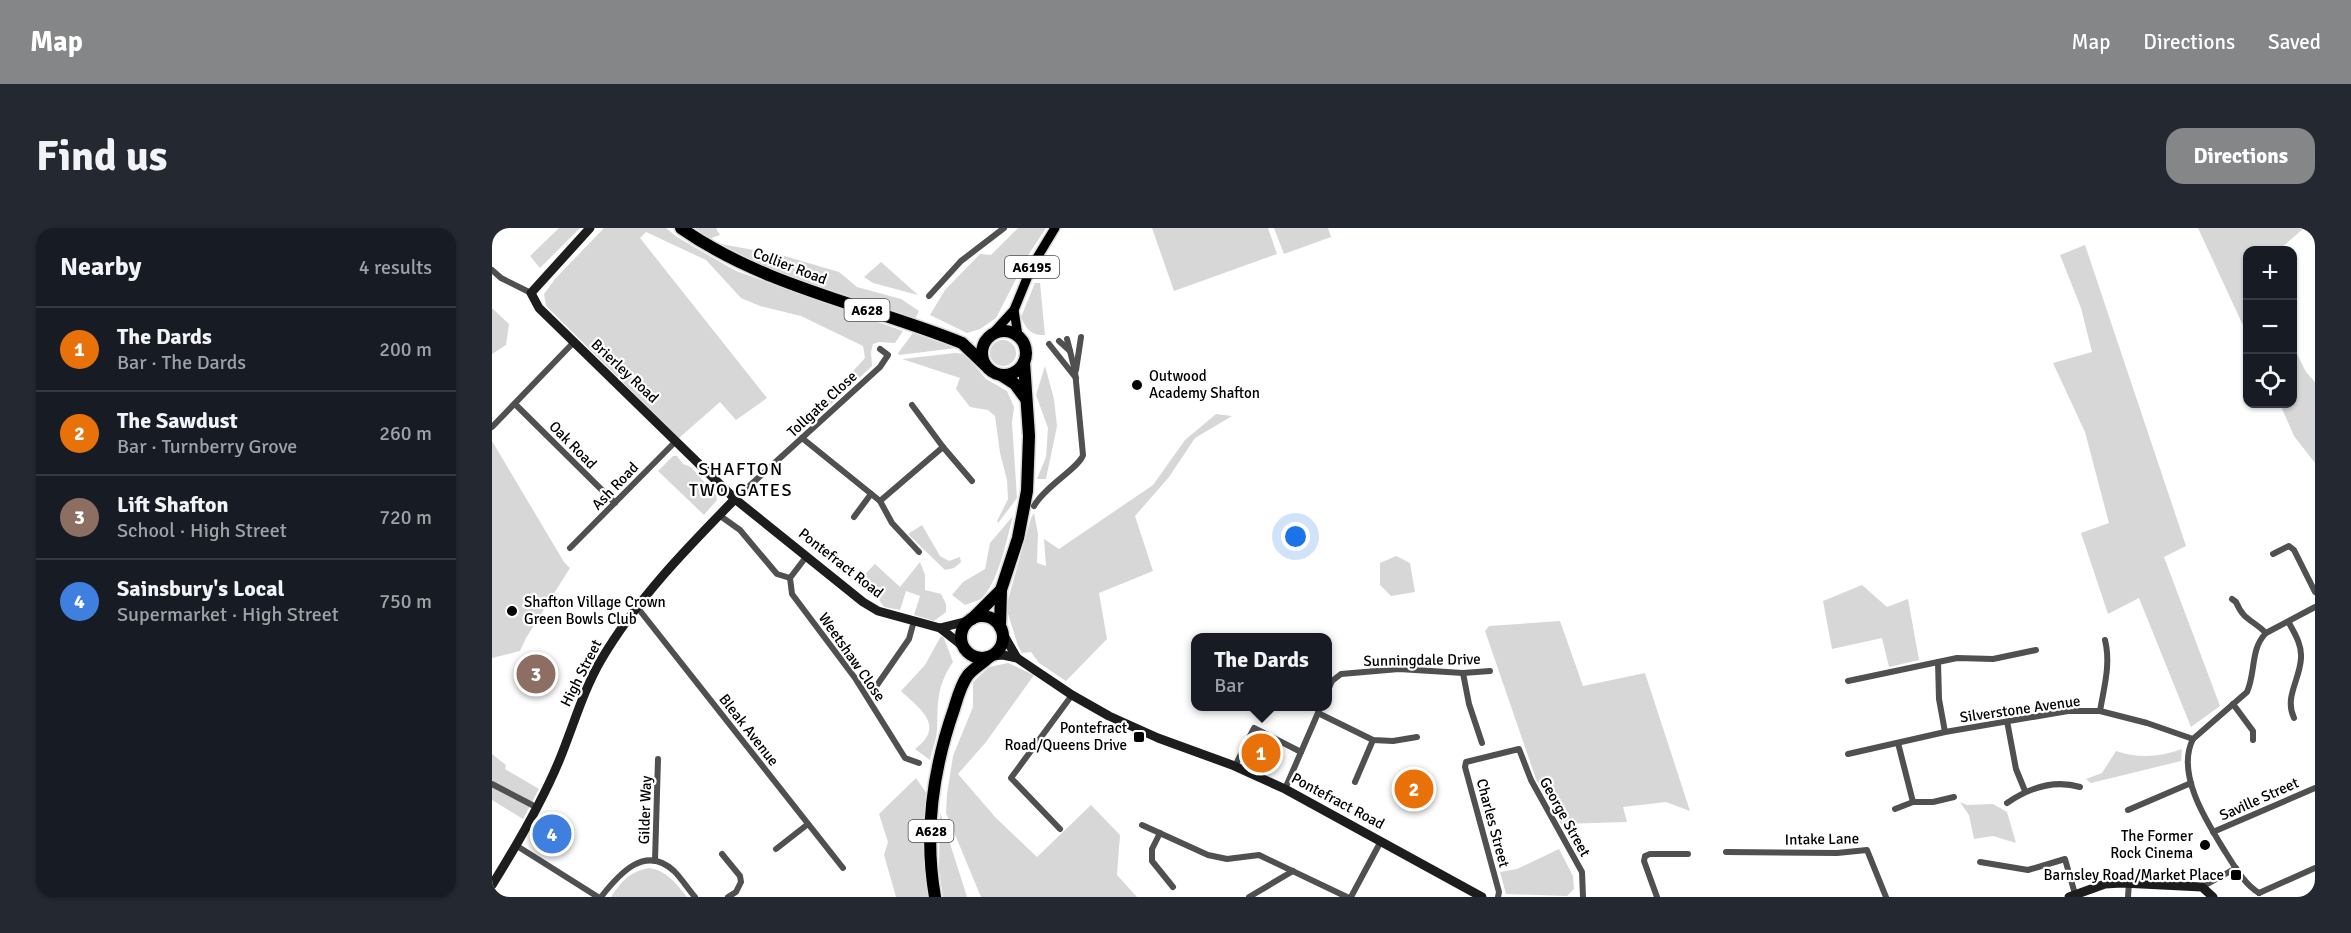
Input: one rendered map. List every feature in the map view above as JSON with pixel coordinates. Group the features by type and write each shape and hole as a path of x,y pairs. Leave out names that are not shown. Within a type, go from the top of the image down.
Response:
{"highway":[{"name":"Collier Road","path":"681,228 734,260 772,277 962,343 985,365"},
{"path":"962,343 1008,331 1018,336"},
{"path":"985,365 982,347 990,335"},
{"name":"A628","path":"935,897 931,847 934,787 946,733 968,675 1001,646 1001,590 1018,538 1026,497 1029,435 1025,348 1018,336"},
{"path":"1002,375 1015,372 1024,362"},
{"name":"A628","path":"985,365 992,372 1002,375 1015,384 1026,399"},
{"name":"A628","path":"968,675 961,633 970,620 1001,590"},
{"path":"970,620 985,617 996,622 1001,630"},
{"path":"964,648 973,657 990,656"}],"main road":[{"name":"A6195","path":"990,335 1014,310 1032,266 1055,228"},
{"path":"1014,310 1018,336"}],"street":[{"path":"531,293 590,228"},
{"path":"929,296 961,261 1004,228"},
{"name":"Brierley Road","path":"492,270 501,278 531,293 538,308 735,499"},
{"path":"1034,506 1050,486 1082,461 1074,338 1070,351"},
{"path":"1059,341 1070,351 1076,371"},
{"path":"492,428 573,343"},
{"path":"1049,344 1076,378"},
{"name":"Tollgate Close","path":"735,499 880,367 888,355 880,349"},
{"name":"Oak Road","path":"515,404 615,503"},
{"path":"912,405 972,481"},
{"path":"802,438 880,501 892,523 919,552"},
{"name":"Ash Road","path":"570,548 676,441"},
{"path":"880,501 943,447"},
{"path":"854,517 871,494"},
{"name":"High Street","path":"492,885 517,846 559,762 581,702 601,661 637,607 669,567 735,499"},
{"name":"Pontefract Road","path":"735,499 862,602 879,611 940,628 964,648"},
{"path":"719,515 740,530 777,574 790,578 806,557"},
{"path":"2273,554 2289,546 2294,550 2315,592"},
{"name":"Weetshaw Close","path":"790,578 792,594 855,678 905,758 919,763"},
{"path":"2232,599 2236,602 2240,614 2254,622 2266,633"},
{"name":"Bleak Avenue","path":"637,607 843,868"},
{"path":"2315,608 2266,633 2257,649 2252,681 2247,692 2193,739 2189,747 2188,762 2191,783 2213,832 2251,888 2260,895 2315,868"},
{"name":"Pontefract Road","path":"940,628 970,620"},
{"path":"875,688 909,639 914,621"},
{"path":"2289,623 2300,648 2301,660 2290,700 2290,709 2294,717"},
{"name":"Pontefract Road","path":"1001,630 1017,658"},
{"path":"2100,711 2108,668 2108,654 2104,640"},
{"path":"1848,681 1957,658 1993,659 2036,650"},
{"name":"Pontefract Road","path":"990,656 1004,655 1017,658 1072,695 1109,716 1158,738 1235,766 1285,789 1482,897"},
{"path":"1938,662 1939,699 1945,732"},
{"name":"Sunningdale Drive","path":"1332,681 1341,674 1399,669 1463,673 1490,671"},
{"path":"1463,673 1468,704 1482,743"},
{"path":"1060,829 1011,778 1072,695"},
{"path":"2233,704 2253,731 2253,740"},
{"path":"1285,789 1319,711"},
{"path":"1321,711 1374,740 1393,741 1416,737"},
{"name":"Silverstone Avenue","path":"1848,754 1945,732 2068,711 2100,711 2147,723 2193,739"},
{"path":"2007,721 2016,769 2025,791"},
{"path":"1235,766 1254,728 1301,752"},
{"path":"1355,782 1374,740"},
{"path":"1898,743 1913,802"},
{"name":"George Street","path":"1473,761 1519,749 1531,780 1582,872 1583,897"},
{"name":"Gilder Way","path":"655,861 658,759"},
{"name":"Charles Street","path":"1473,761 1466,762 1465,767 1499,892 1498,897"},
{"path":"2007,803 2025,791 2064,782 2080,787"},
{"path":"2128,810 2191,783"},
{"path":"492,784 536,807"},
{"name":"Saville Street","path":"2213,832 2315,788"},
{"path":"1895,809 1913,802 1954,797"},
{"path":"776,849 808,824"},
{"path":"1142,825 1208,855 1227,859 1259,855 1349,897 1381,841"},
{"path":"1161,833 1152,849 1152,861 1173,887"},
{"path":"517,846 600,897 618,875 628,868 640,862 655,861 675,872 695,897"},
{"name":"Intake Lane","path":"1726,852 1837,853 1868,850 1886,897"},
{"path":"722,854 740,876 741,882 736,892 728,897"},
{"path":"1657,897 1644,861 1645,856 1688,854"},
{"path":"1980,862 2028,870 2066,859 2072,896 2105,884 2202,887 2236,868"},
{"path":"1250,897 1293,871"},
{"path":"2128,883 2128,897"},
{"path":"2202,887 2213,897"}],"shaded area":[{"path":"559,228 580,228 540,268 530,256"},
{"path":"604,228 666,228 677,237 736,271 903,331 895,343 873,344 872,366 809,425 807,421 865,358 863,346 801,316 760,306 741,298 706,260 646,232 640,238 767,398 736,420 720,402 679,438 546,306 544,294 555,279"},
{"path":"695,228 716,228 720,235 709,239"},
{"path":"1018,228 1046,228 1029,254 996,318 980,329 967,333 930,315 945,290 980,254 991,255"},
{"path":"1152,228 1268,228 1277,254 1174,291"},
{"path":"1274,228 1328,228 1331,237 1284,254"},
{"path":"2198,228 2304,228 2284,246 2243,246 2243,325"},
{"path":"721,244 781,255 839,272 857,287 901,299 919,311 915,319 774,272"},
{"path":"2085,245 2186,546 2164,557 2220,706 2191,727 2139,598 2108,614 2081,533 2109,523 2085,432 2053,363 2092,352 2081,308 2060,255"},
{"path":"881,262 918,295 873,283 864,277"},
{"path":"1035,283 1040,283 1045,335 1030,331 1021,317"},
{"path":"492,308 509,324 506,345 492,354"},
{"path":"913,333 956,348 899,355 898,353"},
{"path":"1003,340 1012,344 1016,353 1012,362 1003,366 994,362 990,353 994,344"},
{"path":"965,354 986,379 1007,391 1014,407 1012,423 1017,498 998,523 1008,499 1007,480 1000,453 995,416 988,410 970,407 956,389 960,378 902,359"},
{"path":"2297,354 2306,372 2315,382 2315,463 2294,436 2282,408 2297,408"},
{"path":"1045,366 1054,399 1057,426 1046,479 1037,479 1046,457 1048,428 1036,395"},
{"path":"1216,414 1232,416 1195,438 1169,477 1135,516 1153,571 1099,593 1107,639 1066,681 1039,663 1031,652 1022,653 1006,607 1034,513 1038,534 1037,563 1046,566 1044,539 1059,549 1153,485 1185,440"},
{"path":"492,441 564,562 570,568 520,651 492,658"},
{"path":"673,456 677,456 683,464 691,467 716,495 717,500 704,515 658,471"},
{"path":"1013,516 997,573 986,594 979,600 965,605 952,595 963,582 985,569 990,543"},
{"path":"922,525 940,556 949,561 960,557 961,562 954,568 945,570 908,534"},
{"path":"1396,556 1410,563 1415,592 1391,596 1380,585 1380,563"},
{"path":"920,562 925,575 925,590 941,594 946,604 946,612 934,621 914,615 920,596 906,591 900,610 884,607 863,576 875,564 900,587"},
{"path":"1862,585 1887,607 1908,599 1919,660 1889,667 1882,638 1832,649 1823,601"},
{"path":"1560,621 1583,686 1645,673 1690,811 1666,802 1623,807 1627,822 1561,824 1536,779 1485,631 1489,626"},
{"path":"941,636 944,638 953,662 941,687 936,735 930,760 915,749 929,733 927,718 901,691 925,665"},
{"path":"1008,663 1034,675 986,742 958,774 996,818 1037,857 1091,805 1120,835 1117,875 1137,897 981,897 946,813 947,794 953,756 973,707 973,682 989,667"},
{"path":"2182,749 2181,761 2091,783 2086,779 2102,773 2116,751 2149,756"},
{"path":"492,754 506,765 505,769 539,789 523,819 492,800"},
{"path":"916,778 927,794 926,868 930,897 896,897 884,855 888,842 879,814"},
{"path":"1960,802 1967,805 1993,804 2007,812 2016,843 1993,836 1974,839 1969,815"},
{"path":"940,812 967,897 943,897 939,870"},
{"path":"1559,849 1573,876 1574,889 1567,896 1506,894 1500,872 1517,869"},
{"path":"649,868 666,875 687,897 611,897 627,878"}],"place":[{"name":"Outwood Academy Shafton","path":"1137,385"},
{"name":"Shafton Village Crown Green Bowls Club","path":"512,611"},
{"name":"Lift Shafton","path":"536,674"},
{"name":"Pontefract Road/Queens Drive","path":"1139,737"},
{"name":"The Dards","path":"1261,753"},
{"name":"The Sawdust","path":"1414,789"},
{"name":"Sainsbury's Local","path":"552,834"},
{"name":"The Former Rock Cinema","path":"2205,845"},
{"name":"Barnsley Road/Market Place","path":"2236,875"}],"district":[{"name":"SHAFTON TWO GATES","path":"741,479"}]}
